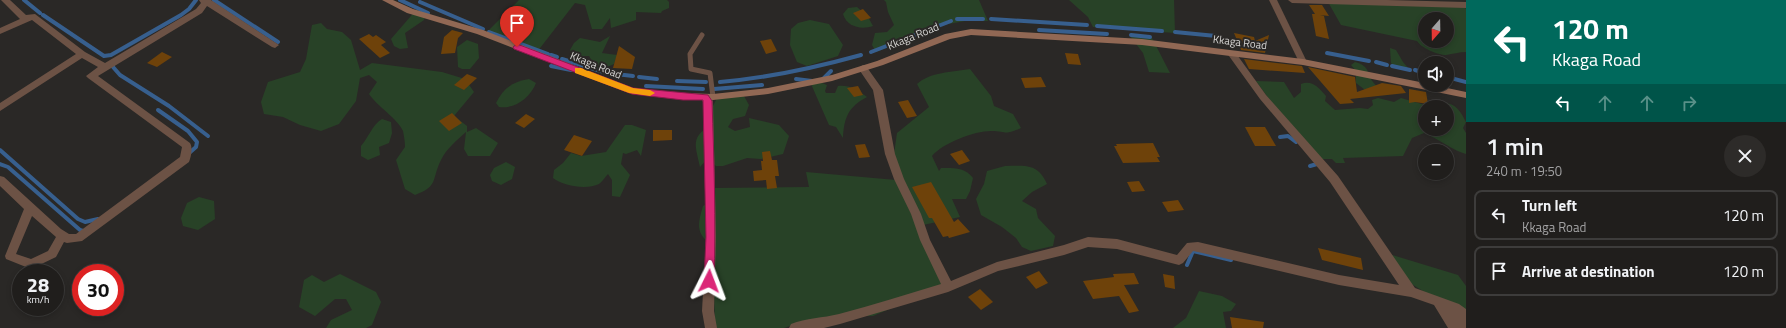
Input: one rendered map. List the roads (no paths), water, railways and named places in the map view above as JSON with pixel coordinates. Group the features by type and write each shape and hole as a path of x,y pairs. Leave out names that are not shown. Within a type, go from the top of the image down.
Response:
{"street":[{"path":"6,0 24,18 32,16"},
{"name":"Kkaga Road","path":"386,0 410,11 480,32 632,91 683,96 709,97 780,89 832,78 948,36 971,32 1142,42 1303,62 1466,95"},
{"path":"1273,0 1303,62"},
{"path":"1292,0 1466,5"},
{"path":"0,180 62,236 67,239 78,238 185,159 187,146 91,76 199,11 205,1 275,45"},
{"path":"0,31 32,16"},
{"path":"32,16 82,54 105,67"},
{"path":"0,108 82,54"},
{"path":"1232,54 1263,97 1334,179 1398,275 1412,292"},
{"path":"863,68 878,90 890,154 899,179 916,214 925,240 948,287"},
{"path":"709,97 711,237 708,311 711,328"},
{"path":"30,208 10,256 31,264 52,254 62,236"},
{"path":"795,328 840,319 948,287 998,267 1064,250 1088,242 1117,244 1179,260 1191,246 1198,247 1338,280 1412,292 1455,308 1466,314"},
{"path":"1438,302 1456,328"},
{"path":"1455,308 1466,328"}],"lane":[{"path":"702,35 690,54 691,69 710,74 709,97"}],"waterway":[{"path":"24,0 40,13"},
{"path":"43,15 104,56 111,55 181,15 189,9 196,0"},
{"path":"214,0 278,42"},
{"path":"400,0 428,13"},
{"path":"420,2 483,29"},
{"path":"957,19 983,19"},
{"path":"991,19 1087,25"},
{"path":"871,52 951,21"},
{"path":"1097,26 1162,31"},
{"path":"1039,30 1107,34"},
{"path":"489,32 548,54"},
{"path":"1175,32 1216,36"},
{"path":"1131,35 1150,37"},
{"path":"1327,53 1369,61"},
{"path":"551,55 557,57"},
{"path":"720,82 791,72 861,55"},
{"path":"562,59 607,73 633,76"},
{"path":"1376,62 1387,65"},
{"path":"113,63 113,67 120,75 169,106 208,136"},
{"path":"551,66 571,70"},
{"path":"1392,66 1410,70"},
{"path":"822,80 831,71"},
{"path":"639,77 657,79"},
{"path":"796,79 812,81"},
{"path":"1454,79 1466,82"},
{"path":"677,81 706,82"},
{"path":"714,89 762,85"},
{"path":"646,86 703,89"},
{"path":"158,110 188,131 197,142 196,147 188,154"},
{"path":"1280,137 1288,136 1296,142"},
{"path":"0,150 78,219 85,222 98,219"},
{"path":"1310,166 1317,164 1316,163"},
{"path":"0,164 8,167 80,230 86,232"},
{"path":"1187,265 1193,251 1231,260"}]}
